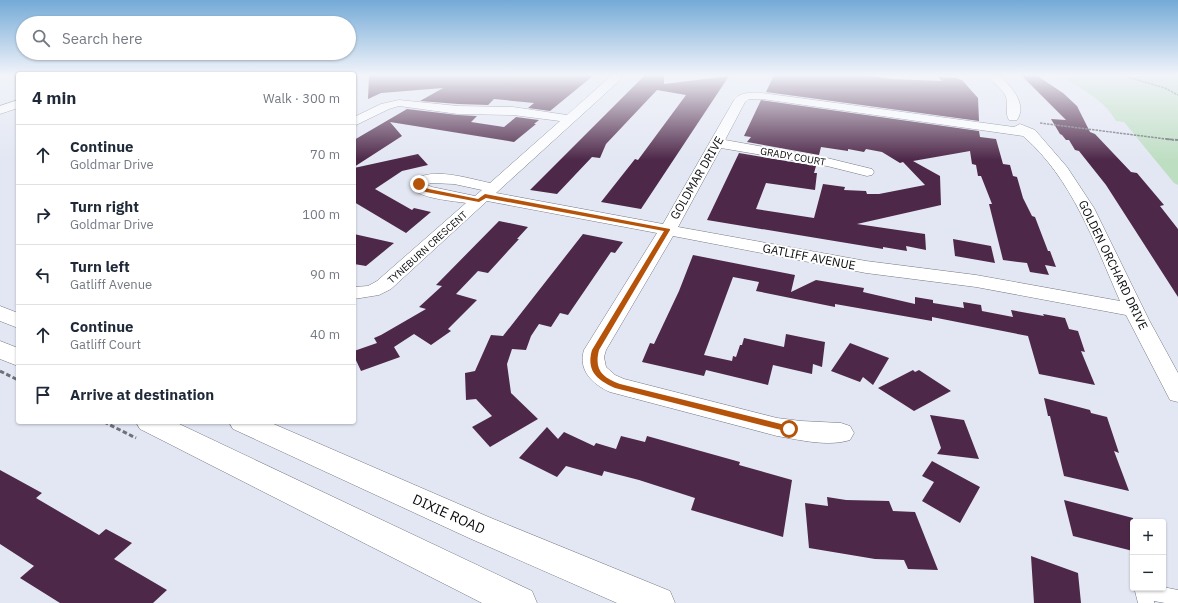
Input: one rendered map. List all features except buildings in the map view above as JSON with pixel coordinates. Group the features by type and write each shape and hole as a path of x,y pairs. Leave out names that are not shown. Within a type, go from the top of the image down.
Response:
{"main road":[{"path":"0,110 16,105"},
{"path":"0,313 16,320"},
{"path":"0,349 16,357"},
{"path":"154,424 519,603"},
{"name":"DIXIE ROAD","path":"247,424 480,528 657,603"}],"street":[{"path":"356,121 385,106 398,103"},
{"path":"400,103 458,110 513,111 570,118"},
{"name":"TYNEBURN CRESCENT","path":"356,293 372,291 384,286 587,103"},
{"name":"GOLDMAR DRIVE","path":"738,103 718,143 668,230 595,350 592,361 596,372 608,382 618,386 777,427 801,431 842,433"},
{"name":"GOLDMAR DRIVE","path":"816,103 1021,126"},
{"path":"1013,103 1021,126"},
{"name":"GOLDEN ORCHARD DRIVE","path":"1021,126 1060,167 1093,220 1134,310 1178,394"},
{"name":"GRADY COURT","path":"718,143 827,162 867,172"},
{"name":"GATLIFF AVENUE","path":"486,195 866,267 976,281 1134,310"}],"lane":[{"path":"1146,603 1143,591 1178,598"}],"path":[{"path":"1021,126 1038,123 1178,140"},
{"path":"0,371 16,379"}],"green space":[{"path":"1101,103 1178,103 1178,185 1174,183 1124,122 1116,121"}],"route":[{"path":"419,184 421,188 428,191 479,201 485,196 668,230 595,350 592,361 596,372 608,382 618,386 789,429"}]}
